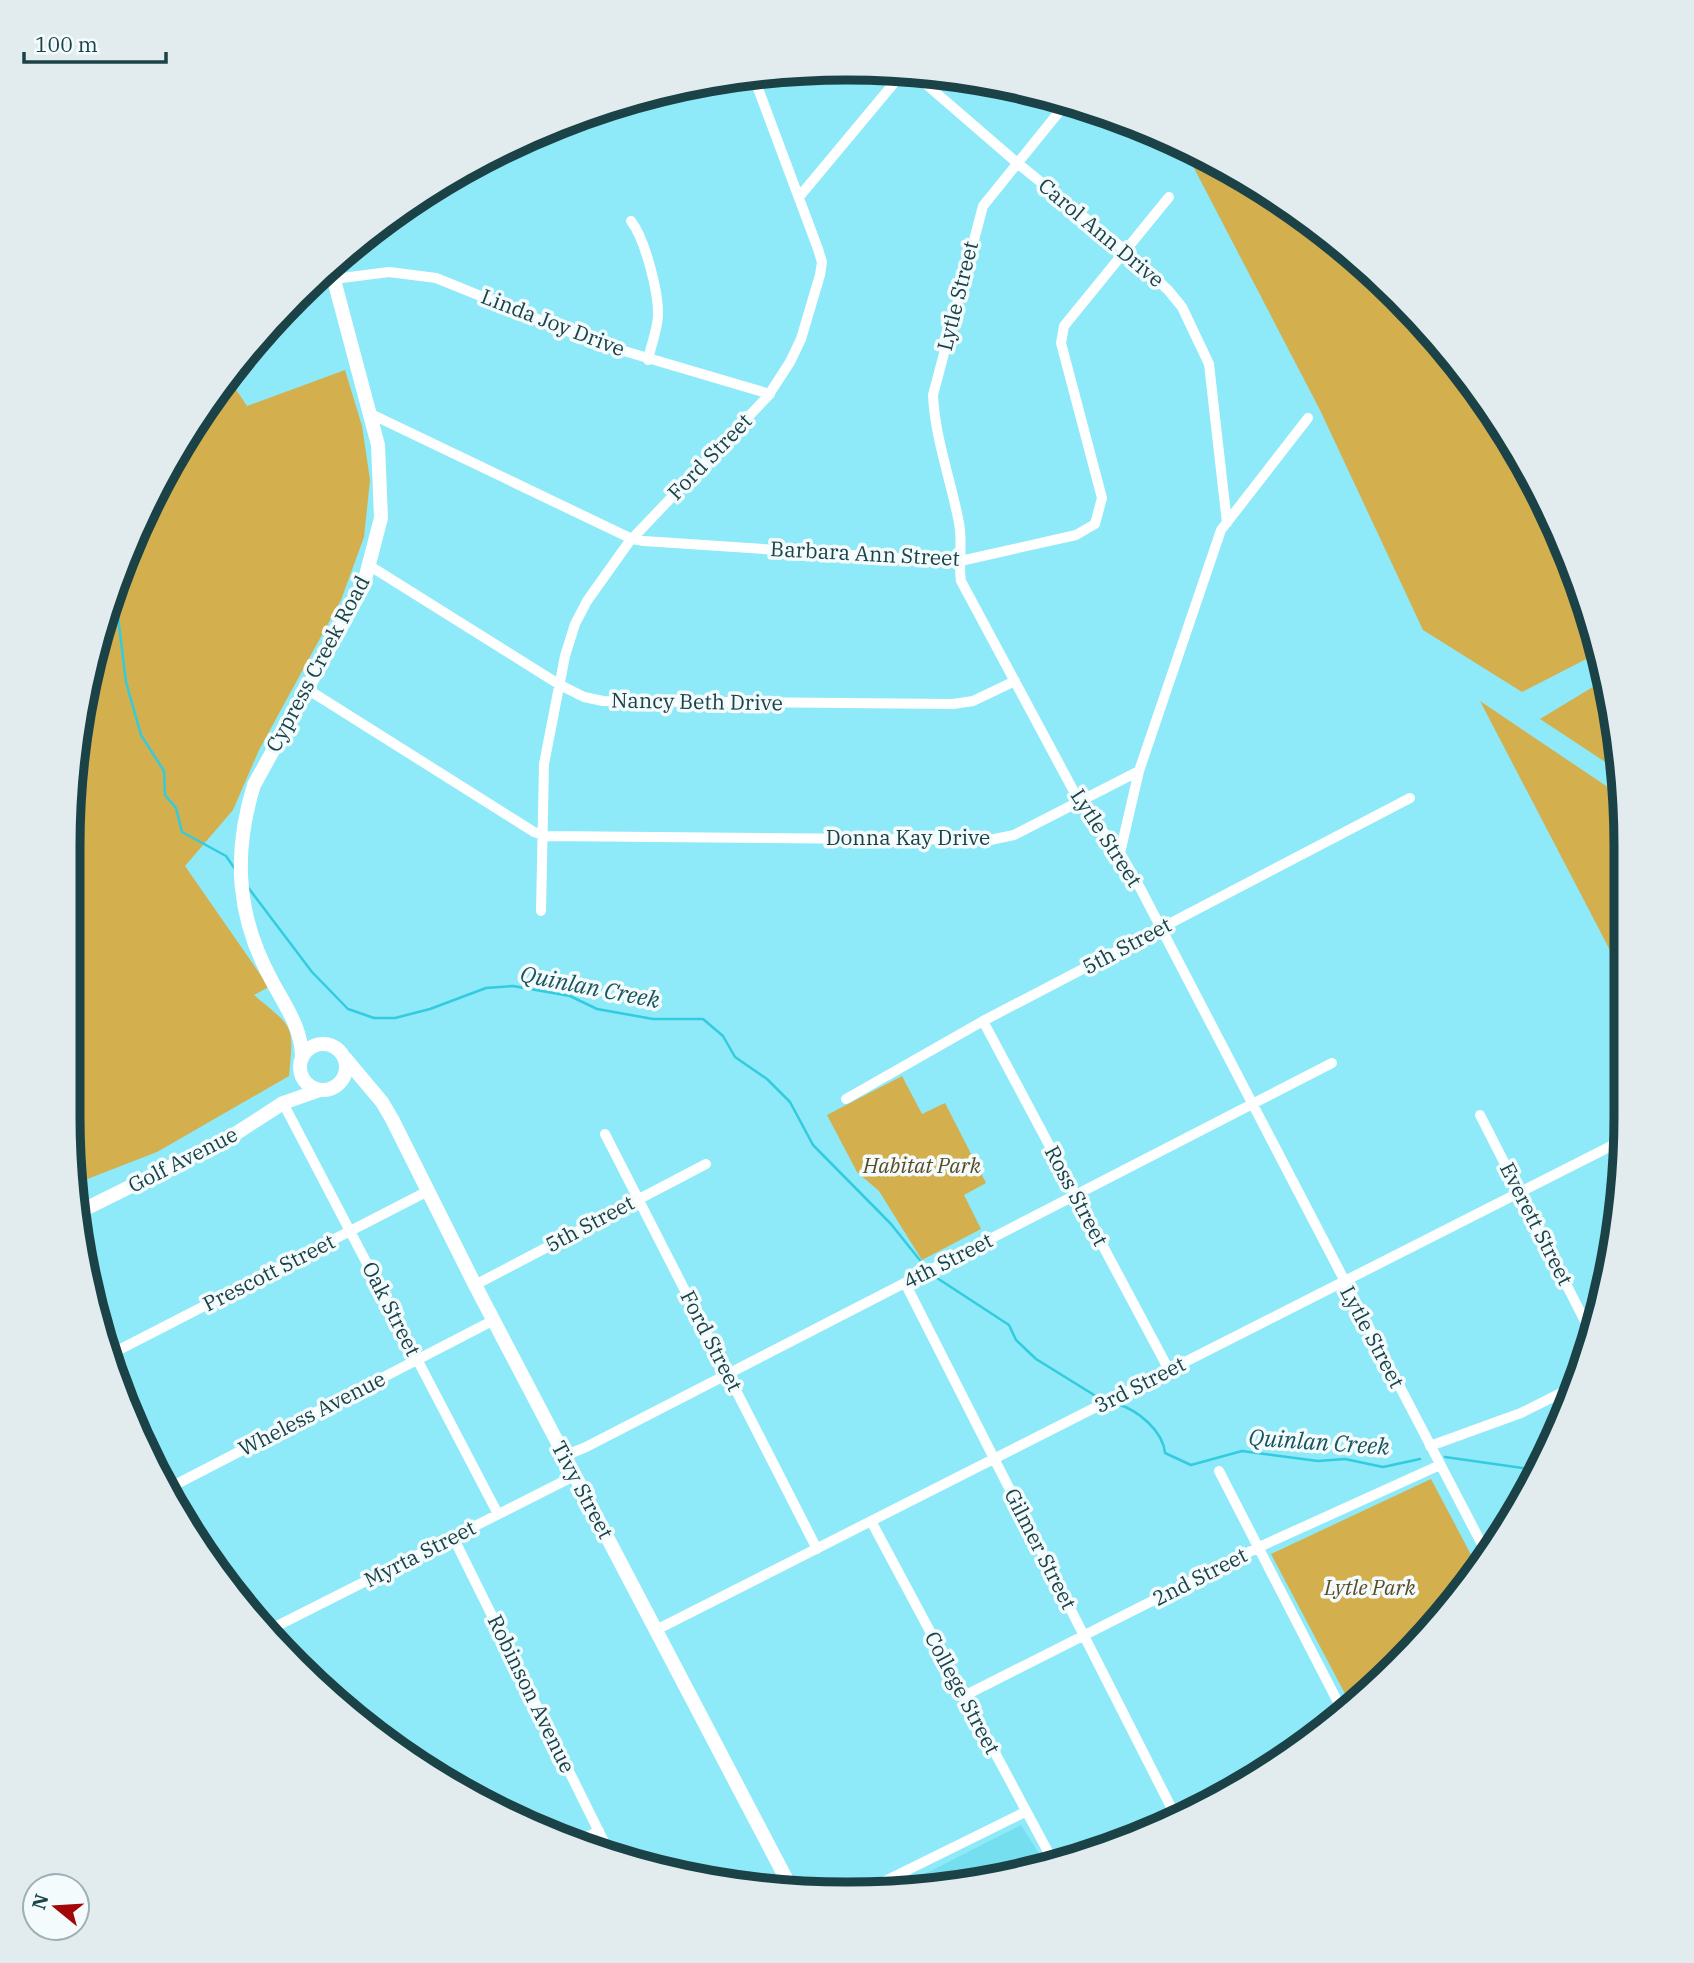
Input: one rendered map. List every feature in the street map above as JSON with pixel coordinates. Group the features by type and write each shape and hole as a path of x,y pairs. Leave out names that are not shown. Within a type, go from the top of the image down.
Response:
{"main road":[{"name":"Cypress Creek Road","path":"301,1065 302,1044 291,1013 262,963 244,915 239,863 245,814 254,785 352,610 370,566 381,509 378,445 334,279"},
{"name":"Cypress Creek Road","path":"291,1013 327,1043"},
{"path":"338,1085 346,1073 345,1058 335,1046 327,1043 313,1045 301,1065 306,1083 320,1090 338,1085 373,1092"},
{"name":"Tivy Street","path":"345,1058 392,1119 574,1476 788,1880"},
{"name":"Golf Avenue","path":"284,1103 301,1065"},
{"name":"Golf Avenue","path":"86,1209 233,1136 284,1103 320,1090"}],"street":[{"path":"799,197 895,82"},
{"name":"Carol Ann Drive","path":"927,85 1016,162 1126,251 1168,290 1182,307 1209,364 1227,523"},
{"name":"Ford Street","path":"541,911 544,764 568,646 581,612 632,539 769,394 801,339 820,275 821,262 757,86"},
{"name":"Lytle Street","path":"1059,111 990,195 978,219 933,395 934,420 959,522 963,552 960,561 961,581 1079,801 1120,853 1482,1545"},
{"name":"Barbara Ann Street","path":"371,414 632,539 960,561 1076,535 1096,524 1102,498 1061,343 1064,326 1169,197"},
{"path":"631,221 641,238 658,305 657,327 648,359"},
{"name":"Linda Joy Drive","path":"341,272 388,272 436,278 597,343 769,394"},
{"path":"1120,853 1139,771 1221,530 1308,418"},
{"name":"Nancy Beth Drive","path":"370,566 561,685 584,697 603,701 953,704 973,701 1014,681"},
{"name":"Donna Kay Drive","path":"307,689 542,835 557,838 990,840 1014,835 1139,771"},
{"name":"5th Street","path":"846,1099 983,1021 1410,798"},
{"name":"Ross Street","path":"983,1021 1169,1370"},
{"name":"4th Street","path":"564,1456 1332,1063"},
{"name":"Oak Street","path":"284,1103 498,1514"},
{"name":"Everett Street","path":"1480,1115 1585,1321"},
{"name":"Ford Street","path":"605,1134 817,1549"},
{"name":"3rd Street","path":"656,1630 1613,1145"},
{"name":"5th Street","path":"475,1285 706,1164"},
{"name":"Prescott Street","path":"118,1351 428,1191"},
{"name":"Gilmer Street","path":"905,1283 1172,1809"},
{"name":"Wheless Avenue","path":"175,1485 494,1320"},
{"path":"1430,1446 1521,1413 1561,1393"},
{"name":"2nd Street","path":"964,1696 1257,1548 1440,1465"},
{"path":"1219,1471 1338,1703"},
{"name":"Myrta Street","path":"276,1626 574,1476"},
{"name":"College Street","path":"871,1521 1049,1855"},
{"name":"Robinson Avenue","path":"453,1537 605,1843"},
{"path":"885,1881 1025,1812"},
{"path":"587,1837 598,1831"}],"shaded area":[{"path":"1021,1825 1041,1857 997,1868 914,1879"}],"green space":[{"path":"1191,163 1230,183 1314,239 1389,305 1455,380 1511,464 1534,508 1573,601 1589,658 1522,692 1423,630 1320,410"},
{"path":"345,370 362,426 370,480 364,537 341,600 259,750 233,810 185,866 269,987 254,995 288,1028 291,1036 289,1076 157,1152 83,1181 80,1116 80,847 87,747 95,697 121,601 160,508 183,464 234,387 247,406"},
{"path":"1596,685 1609,764 1540,719"},
{"path":"1480,701 1611,789 1614,958"},
{"name":"Habitat Park","path":"902,1076 922,1114 945,1103 986,1183 964,1195 981,1229 922,1260 879,1191 857,1172 827,1115"},
{"name":"Lytle Park","path":"1431,1479 1473,1558 1423,1621 1389,1658 1347,1697 1271,1554"}],"waterway":[{"name":"Quinlan Creek","path":"117,613 126,682 141,735 164,771 165,795 176,808 182,832 226,856 235,869"},
{"name":"Quinlan Creek","path":"247,886 312,972 348,1009 374,1018 395,1018 430,1009 486,988 513,986 570,996 597,1009 653,1019 703,1019 723,1036 735,1057 767,1079 790,1102 813,1145 891,1224 923,1264"},
{"name":"Quinlan Creek","path":"934,1276 1009,1325 1016,1340 1036,1359 1099,1398"},
{"name":"Quinlan Creek","path":"1117,1404 1148,1422 1160,1437 1165,1453 1191,1465 1242,1451 1318,1461 1345,1459 1383,1467 1420,1459"},
{"name":"Quinlan Creek","path":"1445,1457 1527,1469"}]}
